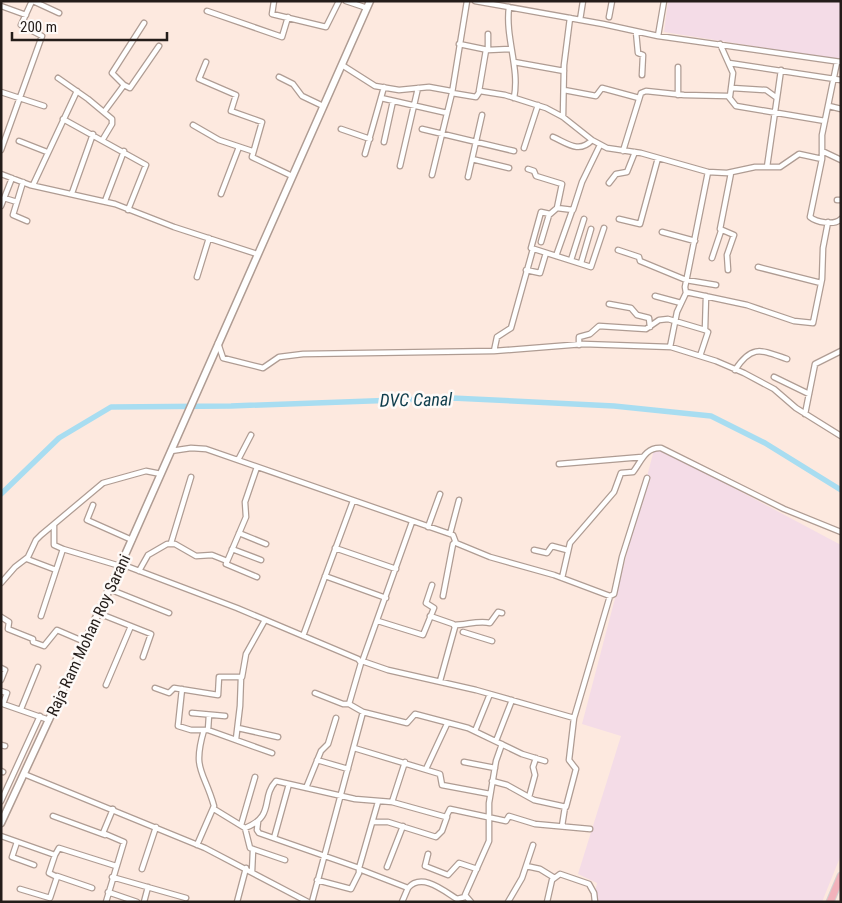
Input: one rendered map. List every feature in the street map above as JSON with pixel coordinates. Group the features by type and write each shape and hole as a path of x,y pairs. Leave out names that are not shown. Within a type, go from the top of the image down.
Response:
{"main road":[{"path":"830,902 841,876"}],"street":[{"path":"4,1 1,6 26,15"},
{"path":"1,150 42,36 22,25 26,15 32,1 59,13"},
{"path":"274,1 271,14 327,27 339,1"},
{"path":"346,1 367,8"},
{"name":"Raja Ram Mohan Roy Sarani","path":"1,823 132,540 370,1"},
{"path":"432,175 452,92 467,1"},
{"path":"476,1 658,36 839,62 821,142 822,159 810,217 837,223 841,219"},
{"path":"580,20 583,1"},
{"path":"609,17 612,1"},
{"path":"658,36 664,1"},
{"path":"509,7 508,30 516,85 514,98"},
{"path":"207,11 282,37 288,17"},
{"path":"563,117 564,71 570,18"},
{"path":"144,23 112,73 124,85 130,88 159,46"},
{"path":"636,32 638,54 643,55 642,75"},
{"path":"342,65 353,70 368,83 384,87 399,90 430,87 477,97 487,50 488,34"},
{"path":"459,44 487,50 511,50"},
{"path":"720,44 733,74 730,96 731,102 736,106 825,121"},
{"path":"206,62 199,79 236,95 231,111 262,122 252,151 252,157 292,176"},
{"path":"514,62 564,71"},
{"path":"729,63 841,80"},
{"path":"678,67 678,95"},
{"path":"766,167 781,70"},
{"path":"279,77 293,84 302,96 324,106"},
{"path":"58,78 113,120 103,139"},
{"path":"104,112 124,85"},
{"path":"365,154 384,87"},
{"path":"400,166 418,88"},
{"path":"564,90 596,96 602,88 639,98"},
{"path":"732,88 766,90 777,98"},
{"path":"33,185 77,91"},
{"path":"479,91 538,105 563,117 600,145 635,152 708,172 731,173 756,167 785,166 799,154 822,159"},
{"path":"623,151 639,98 646,91 678,95 730,96"},
{"path":"1,92 44,106"},
{"path":"381,98 447,113"},
{"path":"384,142 393,101"},
{"path":"524,148 538,105"},
{"path":"829,106 841,109"},
{"path":"468,176 482,115"},
{"path":"63,119 145,163 146,167 128,210"},
{"path":"193,125 219,140 252,151"},
{"path":"341,129 370,139"},
{"path":"422,129 514,151"},
{"path":"72,193 93,134"},
{"path":"553,136 579,148 587,145 592,140"},
{"path":"19,141 47,152"},
{"path":"556,256 582,182 600,145"},
{"path":"222,194 239,147"},
{"path":"105,201 124,151"},
{"path":"822,151 841,160"},
{"path":"609,183 616,174 627,172 635,152"},
{"path":"619,219 640,224 658,158"},
{"path":"472,159 509,168"},
{"path":"528,169 534,171 536,176 562,184 557,208 550,214 541,242"},
{"path":"670,347 675,320 686,292 684,289 708,172"},
{"path":"712,258 721,231 731,173"},
{"path":"1,174 33,185 105,201 257,254"},
{"path":"1,206 12,178"},
{"path":"23,182 14,216 27,221"},
{"path":"4,198 17,202"},
{"path":"557,208 572,210"},
{"path":"494,352 497,338 510,328 533,249 531,247 541,212 550,214"},
{"path":"571,260 584,219"},
{"path":"686,292 810,324 815,317 821,283 823,248 828,222"},
{"path":"533,249 593,266 604,228"},
{"path":"580,263 591,229"},
{"path":"721,231 734,235 727,255 728,270"},
{"path":"662,232 695,241"},
{"path":"197,277 209,238"},
{"path":"618,250 639,257 640,261 686,280 716,285"},
{"path":"526,270 540,273 546,253"},
{"path":"758,267 821,283"},
{"path":"655,296 681,303"},
{"path":"704,330 706,296"},
{"path":"609,304 632,308 637,315 649,318 650,327"},
{"path":"578,345 580,337 590,334 599,326 650,327 659,320 675,320 708,332 700,356"},
{"path":"218,342 223,358 263,368 279,357 303,354 494,352 578,345 670,347 700,356 735,370 774,389 805,414 841,436"},
{"path":"735,370 744,356 750,352 763,351 787,359"},
{"path":"805,414 814,364 841,351"},
{"path":"774,378 809,394"},
{"path":"238,460 252,435"},
{"path":"172,448 206,449 455,536 456,542 453,544 442,596"},
{"path":"562,578 567,550 577,532 614,492 621,473 633,472 642,457 650,450 661,448 777,506 841,532"},
{"path":"559,464 642,457"},
{"path":"257,467 246,499 246,517 227,565 257,577"},
{"path":"1,583 8,573 26,559 36,540 103,483 146,471 161,474"},
{"path":"171,543 191,476"},
{"path":"562,826 565,807 576,769 569,760 574,718 610,596 614,594 622,557 647,478"},
{"path":"428,527 440,494"},
{"path":"302,636 353,500"},
{"path":"450,534 459,500"},
{"path":"93,505 87,520 132,540"},
{"path":"349,704 412,522"},
{"path":"54,525 54,545 62,549 139,571 265,620 362,662 490,694 574,718"},
{"path":"239,533 266,544"},
{"path":"456,542 490,558 562,578 610,596"},
{"path":"139,571 148,555 171,543 196,556 212,555 228,561"},
{"path":"534,550 547,553 552,546 567,550"},
{"path":"336,548 396,569"},
{"path":"41,616 62,549"},
{"path":"232,549 261,560"},
{"path":"26,559 56,570"},
{"path":"325,576 386,598"},
{"path":"378,621 422,635 434,607 426,603 432,585"},
{"path":"109,589 169,613"},
{"path":"430,616 454,625 470,625 482,621 490,623 498,612 502,613"},
{"path":"98,613 151,634 143,657"},
{"path":"1,618 10,622 8,629 33,639 33,642 44,646 58,630 85,642"},
{"path":"236,739 241,677 246,654 265,620"},
{"path":"440,681 454,625"},
{"path":"106,685 131,626"},
{"path":"463,632 492,642"},
{"path":"21,709 38,667"},
{"path":"1,668 5,670 1,680"},
{"path":"155,688 169,693 173,688 217,695 219,677 241,677"},
{"path":"182,689 178,726 191,730 206,730 272,753"},
{"path":"1,691 7,693 2,704 49,720"},
{"path":"315,693 343,704 349,704 363,712 407,723 415,714 475,731 545,761"},
{"path":"475,731 490,694"},
{"path":"496,741 512,700"},
{"path":"312,902 363,712"},
{"path":"192,713 225,716"},
{"path":"197,844 214,809 210,791 198,766 199,748 209,715"},
{"path":"1,802 40,716"},
{"path":"306,788 322,749 328,744 336,718"},
{"path":"426,769 447,724"},
{"path":"238,728 278,736"},
{"path":"402,902 408,888 414,883 427,882 457,901 464,897 490,841 488,818 490,794 502,744"},
{"path":"354,748 406,762 440,774 442,785 490,794"},
{"path":"529,797 535,775 533,767 536,758"},
{"path":"317,760 348,769"},
{"path":"392,802 406,762"},
{"path":"464,762 495,768"},
{"path":"24,774 197,844 308,902"},
{"path":"256,777 243,826 249,846 253,850 285,860"},
{"path":"492,781 513,787 529,797 565,807"},
{"path":"408,888 359,868 323,857 257,832 258,822 263,816 273,782 378,802 392,802 447,817"},
{"path":"274,838 289,784"},
{"path":"317,880 351,889 378,802"},
{"path":"105,835 103,832 112,809"},
{"path":"214,809 243,826 258,822"},
{"path":"373,822 383,821 404,826 436,838 442,831 450,809 506,821 509,816 536,824 590,829"},
{"path":"52,816 124,842 106,902"},
{"path":"387,867 404,826"},
{"path":"142,869 156,827"},
{"path":"1,836 55,855"},
{"path":"17,842 12,858 34,865"},
{"path":"508,902 526,866 533,845"},
{"path":"92,888 49,873 55,855 60,848 116,866"},
{"path":"252,872 253,850"},
{"path":"428,854 425,865 448,875 459,863 477,869"},
{"path":"526,866 540,869 553,877 565,874 589,884 594,893 595,902"},
{"path":"238,902 246,868"},
{"path":"20,889 50,900 57,876"},
{"path":"547,902 553,877"},
{"path":"112,878 186,898"},
{"path":"144,902 148,887"},
{"path":"108,892 137,902"},
{"path":"464,897 471,902"}],"shaded area":[{"path":"668,1 841,1 841,60 664,32"},
{"path":"655,446 841,545 841,855 822,902 593,902 597,883 578,874 621,736 582,724"}],"waterway":[{"name":"DVC Canal","path":"1,494 59,438 111,407 231,406 452,398 614,406 711,416 765,443 841,490"}]}
